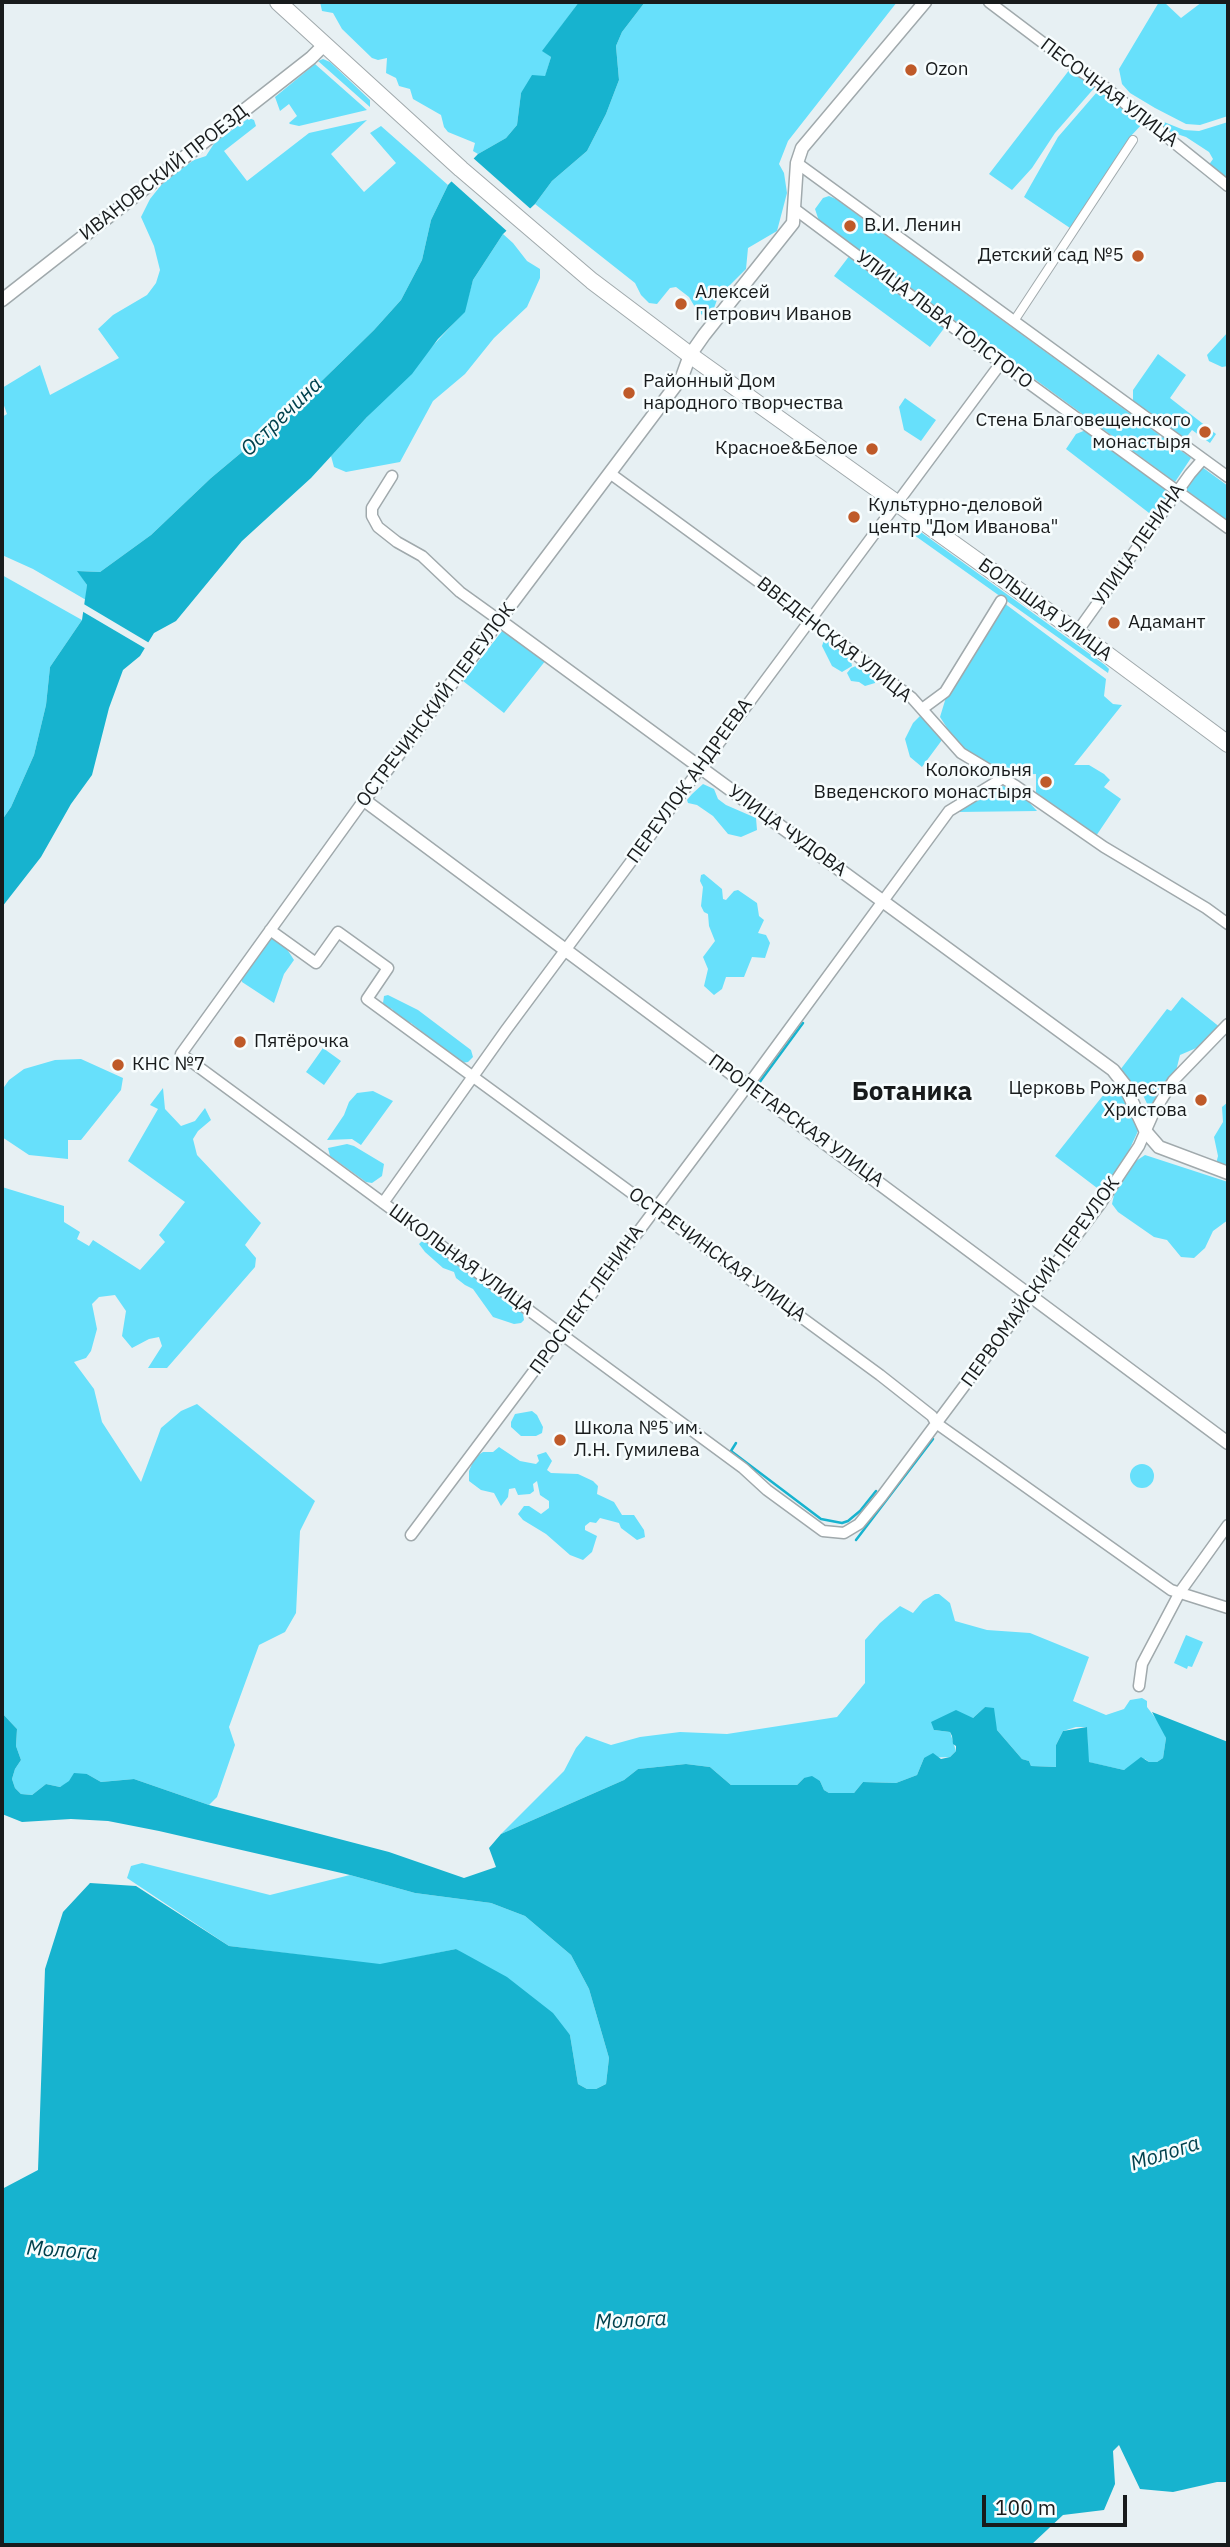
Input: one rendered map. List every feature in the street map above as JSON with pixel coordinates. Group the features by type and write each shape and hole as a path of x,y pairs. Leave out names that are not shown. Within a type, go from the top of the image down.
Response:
{"main road":[{"name":"БОЛЬШАЯ УЛИЦА","path":"278,2 524,225 592,281 690,355 1077,632 1228,744"}],"street":[{"path":"796,210 797,163 802,148 925,2"},
{"name":"ПЕСОЧНАЯ УЛИЦА","path":"989,2 1079,70 1101,83 1228,186"},
{"name":"ИВАНОВСКИЙ ПРОЕЗД","path":"2,300 311,58 325,44"},
{"path":"1014,321 1133,140"},
{"name":"УЛИЦА ЛЬВА ТОЛСТОГО","path":"797,163 1228,477"},
{"name":"УЛИЦА ЛЬВА ТОЛСТОГО","path":"796,210 1228,528"},
{"name":"ОСТРЕЧИНСКИЙ ПЕРЕУЛОК","path":"181,1054 364,800 682,377 690,355 793,223 796,210"},
{"name":"ПЕРЕУЛОК АНДРЕЕВА","path":"383,1203 472,1076 1001,363"},
{"name":"УЛИЦА ЛЕНИНА","path":"1077,632 1203,459"},
{"name":"ВВЕДЕНСКАЯ УЛИЦА","path":"611,474 912,698 961,753 1228,924"},
{"name":"УЛИЦА ЧУДОВА","path":"392,476 372,508 372,516 378,527 422,556 460,592 1113,1070 1124,1084 1146,1132 1159,1147 1228,1174"},
{"path":"922,709 945,692 1001,601"},
{"name":"ПРОСПЕКТ ЛЕНИНА","path":"411,1535 748,1086 949,811 1003,778"},
{"name":"ПРОЛЕТАРСКАЯ УЛИЦА","path":"364,800 1228,1443"},
{"name":"ОСТРЕЧИНСКАЯ УЛИЦА","path":"270,930 316,963 338,932 388,968 367,999 880,1375 932,1416 936,1423 1171,1590 1228,1608"},
{"name":"ПЕРВОМАЙСКИЙ ПЕРЕУЛОК","path":"844,1532 859,1524 882,1496 1101,1203 1139,1146 1154,1112 1174,1081 1228,1024"},
{"name":"ШКОЛЬНАЯ УЛИЦА","path":"181,1054 743,1468 811,1524 822,1531 844,1532"},
{"path":"1139,1686 1142,1664 1180,1592 1228,1525"}],"shaded area":[{"path":"320,2 579,2 543,51 551,57 545,77 521,93 517,125 506,138 478,154 473,151 475,143 448,132 441,115 413,99 410,89 399,86 396,78 386,73 387,58 372,58 342,29 333,13 322,11"},
{"path":"645,2 897,2 788,141 779,164 784,173 787,193 777,231 748,248 746,269 718,297 713,311 705,315 699,314 689,297 676,287 670,288 657,304 649,303 635,283 535,204 552,181 587,151 606,114 619,80 616,46 622,32"},
{"path":"1159,2 1164,2 1181,18 1202,2 1228,2 1228,116 1200,125 1186,124 1130,93 1122,84 1119,69"},
{"path":"323,59 330,62 370,100 370,107 318,61"},
{"path":"315,64 367,110 299,126 290,124 297,116 289,104 280,111 275,97"},
{"path":"1070,69 1096,86 1055,133 1032,168 1012,190 989,174"},
{"path":"1107,90 1144,122 1130,137 1070,228 1024,197 1058,137 1097,92"},
{"path":"249,118 254,120 256,126 224,151 247,181 309,133 367,120 331,154 364,192 396,163 370,133 381,126 448,185 431,220 422,260 401,300 291,411 211,478 151,535 100,572 78,571 87,585 86,600 33,569 2,555 2,417 7,414 2,400 2,388 40,365 50,395 119,358 98,329 113,315 147,295 156,283 160,270 154,246 141,217 150,199 166,179 194,160 206,156 215,142"},
{"path":"1164,122 1184,130 1199,131 1228,122 1228,181 1208,166 1213,159 1209,152 1186,137 1157,125"},
{"path":"829,196 1191,458 1175,482 819,221 815,209 823,198"},
{"path":"503,234 527,261 540,269 540,278 527,307 494,338 465,374 433,401 400,462 346,472 334,467 331,456 464,312 473,280"},
{"path":"850,255 945,327 930,347 834,276"},
{"path":"1228,332 1228,366 1222,367 1209,361 1207,355"},
{"path":"1158,354 1186,375 1170,398 1216,434 1210,443 1192,430 1183,439 1137,407 1133,400 1133,390"},
{"path":"905,398 936,420 921,441 904,430 899,407"},
{"path":"1086,430 1166,490 1167,497 1153,516 1066,449 1076,434"},
{"path":"1202,467 1228,486 1228,521 1186,490"},
{"path":"904,520 1105,665 1109,669 1108,673 907,530"},
{"path":"2,575 82,620 50,667 46,705 34,755 11,807 2,820"},
{"path":"1004,603 1106,679 1104,696 1113,704 1122,705 1074,765 1089,765 1104,774 1110,780 1104,787 1121,799 1096,836 1036,794 1036,774 1004,775 976,759 956,742 940,717 947,694"},
{"path":"502,631 510,632 546,660 504,713 463,681"},
{"path":"824,640 834,643 850,656 852,666 842,672 832,666 822,646"},
{"path":"861,664 870,673 877,674 875,683 865,686 851,681 847,673"},
{"path":"921,715 942,740 922,767 910,757 905,739 913,723"},
{"path":"703,784 714,789 718,799 726,805 756,818 757,830 741,837 728,834 713,816 697,805 688,803 687,800"},
{"path":"1003,786 1027,800 1037,811 957,812 996,787"},
{"path":"704,874 722,889 723,899 726,900 738,890 757,903 759,916 764,920 758,933 766,935 770,943 765,958 752,957 744,977 726,977 722,989 714,995 704,986 708,969 703,957 715,941 708,914 701,906 703,887 700,881 701,875"},
{"path":"272,937 283,943 294,960 284,974 274,1003 242,982 241,974 260,947"},
{"path":"388,995 418,1010 471,1050 473,1057 468,1062 461,1063 411,1023 400,1020 392,1009 383,1003 384,996"},
{"path":"1182,997 1221,1028 1201,1046 1180,1055 1175,1075 1149,1108 1143,1095 1120,1070 1167,1009 1171,1011"},
{"path":"323,1048 341,1061 324,1085 306,1072"},
{"path":"81,1059 123,1078 121,1090 81,1140 68,1140 68,1159 29,1155 2,1137 2,1090 9,1080 24,1069 55,1060"},
{"path":"1116,1079 1138,1125 1138,1131 1126,1157 1101,1191 1055,1156"},
{"path":"163,1088 165,1109 181,1126 195,1121 205,1108 211,1120 193,1139 197,1155 261,1223 245,1245 256,1258 255,1267 167,1368 148,1368 162,1346 159,1337 132,1348 122,1336 126,1311 115,1295 99,1297 92,1304 97,1329 91,1351 86,1358 74,1362 94,1389 102,1422 141,1482 161,1428 181,1411 197,1404 315,1501 300,1531 296,1613 285,1632 259,1645 229,1727 235,1745 217,1797 209,1805 134,1779 101,1782 87,1774 60,1787 46,1784 32,1795 21,1794 12,1779 21,1760 16,1746 17,1729 2,1713 2,1187 64,1206 64,1222 80,1232 77,1239 89,1246 93,1240 140,1270 165,1242 159,1235 185,1202 128,1161 158,1109 150,1105"},
{"path":"373,1091 393,1101 361,1145 352,1139 327,1140 357,1093"},
{"path":"1228,1102 1228,1164 1216,1164 1218,1156 1214,1137 1223,1122 1222,1107"},
{"path":"347,1144 384,1164 382,1176 372,1183 366,1182 330,1156 328,1148"},
{"path":"1145,1155 1228,1182 1228,1220 1213,1231 1205,1248 1194,1258 1181,1257 1167,1240 1154,1237 1118,1212 1112,1204 1116,1186 1130,1165"},
{"path":"428,1241 441,1253 445,1253 455,1265 468,1269 474,1277 479,1278 509,1303 515,1304 524,1320 514,1324 493,1317 473,1289 425,1252 419,1244"},
{"path":"532,1411 543,1427 542,1433 536,1436 521,1436 511,1427 511,1422 515,1414"},
{"path":"499,1447 520,1461 536,1464 539,1461 537,1455 546,1452 552,1461 547,1470 551,1473 578,1474 593,1481 598,1486 597,1494 614,1502 622,1515 634,1515 644,1530 645,1537 637,1540 621,1528 619,1523 600,1518 596,1523 590,1522 585,1526 585,1530 597,1536 592,1552 583,1560 570,1555 518,1514 524,1506 529,1506 541,1514 549,1508 549,1501 540,1495 537,1481 530,1494 518,1495 515,1488 509,1489 508,1497 501,1506 494,1493 481,1490 469,1481 469,1471 475,1457 483,1452 493,1452"},
{"path":"1142,1464 1153,1471 1154,1476 1147,1487 1142,1488 1131,1481 1130,1476 1137,1465"},
{"path":"935,1594 950,1603 955,1621 987,1630 1030,1633 1089,1657 1073,1701 1106,1715 1124,1709 1130,1700 1142,1698 1147,1701 1147,1707 1163,1728 1166,1738 1163,1758 1157,1762 1145,1759 1124,1770 1088,1762 1087,1727 1076,1727 1063,1731 1056,1745 1057,1767 1031,1766 997,1730 985,1707 973,1718 934,1730 950,1732 956,1751 950,1757 924,1758 917,1775 896,1783 863,1782 854,1793 829,1793 824,1790 820,1781 804,1778 797,1785 731,1785 710,1767 686,1764 638,1769 624,1780 501,1834 564,1771 586,1736 611,1745 640,1737 680,1732 727,1734 837,1717 865,1683 865,1640 900,1606 913,1613 923,1601"},
{"path":"1186,1635 1203,1642 1192,1667 1188,1666 1187,1669 1174,1663"},
{"path":"142,1863 270,1895 350,1875 415,1893 491,1903 525,1916 571,1955 589,1989 609,2058 606,2084 596,2089 587,2089 578,2084 570,2035 456,1949 380,1965 229,1946 127,1878 131,1866"}],"water":[{"path":"579,2 645,2 622,32 616,46 619,80 606,114 587,151 552,181 535,204 503,234 473,280 465,312 438,339 412,374 367,417 311,478 242,541 176,621 154,633 140,656 123,670 109,708 92,775 71,804 41,857 2,907 2,820 11,807 34,755 46,705 50,667 82,620 87,585 77,571 100,572 151,535 211,478 291,411 401,300 422,260 431,220 448,185 478,154 506,138 517,125 521,93 532,75 545,76 551,57 542,51"},
{"name":"Молога","path":"985,1707 994,1708 997,1730 1031,1766 1056,1767 1056,1745 1063,1731 1087,1727 1089,1762 1124,1770 1141,1757 1149,1762 1157,1762 1163,1758 1166,1738 1152,1712 1228,1742 1228,2482 1173,2492 1140,2489 1119,2445 1113,2451 1115,2484 1104,2510 1063,2515 1031,2545 2,2545 2,2189 38,2170 45,1969 63,1912 90,1883 136,1886 229,1946 380,1964 456,1949 507,1977 553,2013 570,2035 578,2084 587,2089 596,2089 606,2084 609,2058 589,1989 571,1955 525,1916 491,1903 415,1893 350,1875 108,1821 71,1819 22,1822 2,1814 2,1713 17,1729 16,1746 21,1760 12,1779 21,1794 32,1795 46,1784 60,1787 69,1781 74,1773 87,1774 101,1782 134,1779 209,1805 389,1852 464,1878 496,1867 489,1848 501,1834 624,1780 638,1769 686,1764 710,1767 731,1785 797,1785 804,1778 812,1776 820,1781 824,1790 829,1793 854,1793 863,1782 896,1783 917,1775 924,1758 933,1753 941,1759 950,1757 956,1751 956,1746 950,1732 934,1730 931,1722 956,1710 973,1718"}],"pier":[{"path":"472,157 533,211 509,233 451,181"},
{"path":"82,603 151,644 148,650 80,610"}],"waterway":[{"path":"759,1083 803,1023"},
{"path":"856,1540 933,1439"},
{"path":"736,1443 731,1451 821,1519 842,1523 848,1521 876,1491"}],"place":[{"name":"Ozon","path":"911,70"},
{"name":"В.И. Ленин","path":"850,226"},
{"name":"Детский сад №5","path":"1138,256"},
{"name":"Алексей Петрович Иванов","path":"681,304"},
{"name":"Районный Дом народного творчества","path":"629,393"},
{"name":"Стена Благовещенского монастыря","path":"1205,432"},
{"name":"Красное&Белое","path":"872,449"},
{"name":"Культурно-деловой центр \"Дом Иванова\"","path":"854,517"},
{"name":"Адамант","path":"1114,623"},
{"name":"Колокольня Введенского монастыря","path":"1046,782"},
{"name":"Пятёрочка","path":"240,1042"},
{"name":"КНС №7","path":"118,1065"},
{"name":"Церковь Рождества Христова","path":"1201,1100"},
{"name":"Школа №5 им. Л.Н. Гумилева","path":"560,1440"}],"district":[{"name":"Ботаника","path":"912,1092"}],"water label":[{"name":"Остречина","path":"282,417"}]}
